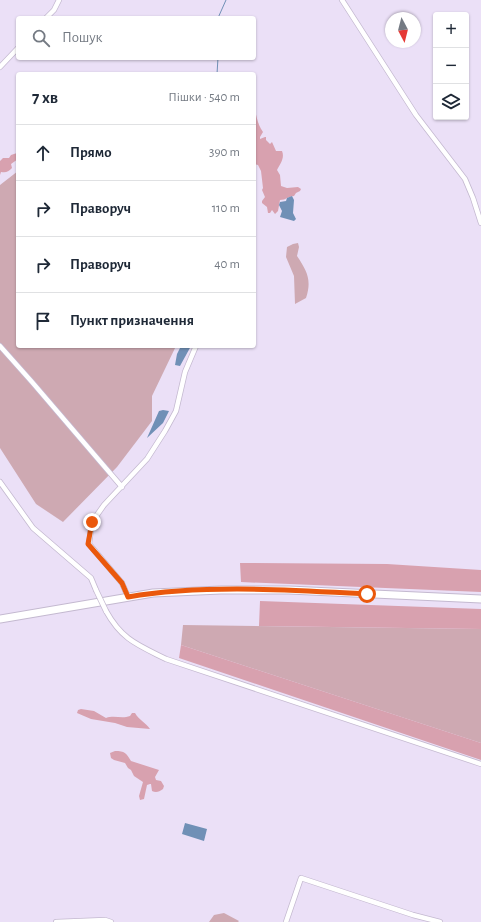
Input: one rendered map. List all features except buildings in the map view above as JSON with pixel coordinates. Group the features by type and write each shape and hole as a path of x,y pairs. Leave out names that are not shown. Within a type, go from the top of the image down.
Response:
{"main road":[{"path":"0,619 153,593 221,590 289,590 481,599"}],"street":[{"path":"48,16 54,10 59,0"},
{"path":"342,0 416,115 465,179 481,222"},
{"path":"0,67 16,50"},
{"path":"0,346 122,487"},
{"path":"128,597 122,583 88,544 92,522 104,505 147,459 169,425 176,411 185,372 195,348"},
{"path":"0,482 34,528 91,578 106,611 115,626 123,634 140,646 166,659 481,764"},
{"path":"286,922 301,878 413,915 440,922"},
{"path":"56,922 106,920 111,922"}],"shaded area":[{"path":"256,114 263,132 260,139 266,137 266,140 270,144 272,142 276,151 282,151 283,159 277,170 280,175 281,186 287,188 298,187 301,189 294,196 280,200 278,211 275,214 272,210 268,213 267,207 262,203 265,197 262,190 261,171 258,165 256,164"},
{"path":"16,153 16,160 11,164 12,168 7,172 1,172 0,175 0,161 3,158 9,158 11,155"},
{"path":"16,173 16,348 175,348 152,396 152,421 117,467 63,522 36,504 0,448 0,185"},
{"path":"298,243 299,247 297,256 308,276 309,286 306,298 295,304 294,276 286,257 287,247"},
{"path":"240,563 387,564 481,570 481,592 241,582"},
{"path":"260,601 481,609 481,629 259,626"},
{"path":"183,625 481,629 481,743 181,645"},
{"path":"181,645 481,743 481,760 179,658"},
{"path":"78,710 94,711 106,718 127,717 132,713 135,713 150,729 127,727 115,723 91,719 77,713"},
{"path":"115,751 125,753 131,761 159,770 155,777 156,780 161,781 164,786 163,789 158,792 153,792 151,784 147,785 144,799 140,800 139,796 143,782 134,776 125,763 111,758 110,753"},
{"path":"224,913 239,921 209,922 214,915"}],"water":[{"path":"292,196 294,200 293,213 296,219 294,221 280,217 282,211 279,205 280,202 286,201 287,198"},
{"path":"180,348 190,348 180,366 175,365"},
{"path":"159,411 169,411 163,423 147,438"},
{"path":"185,823 207,829 204,841 182,834"}],"waterway":[{"path":"219,16 226,0"},
{"path":"217,72 218,60"}],"route":[{"path":"92,522 88,544 122,583 128,597 153,593 221,590 289,590 367,594"}]}
